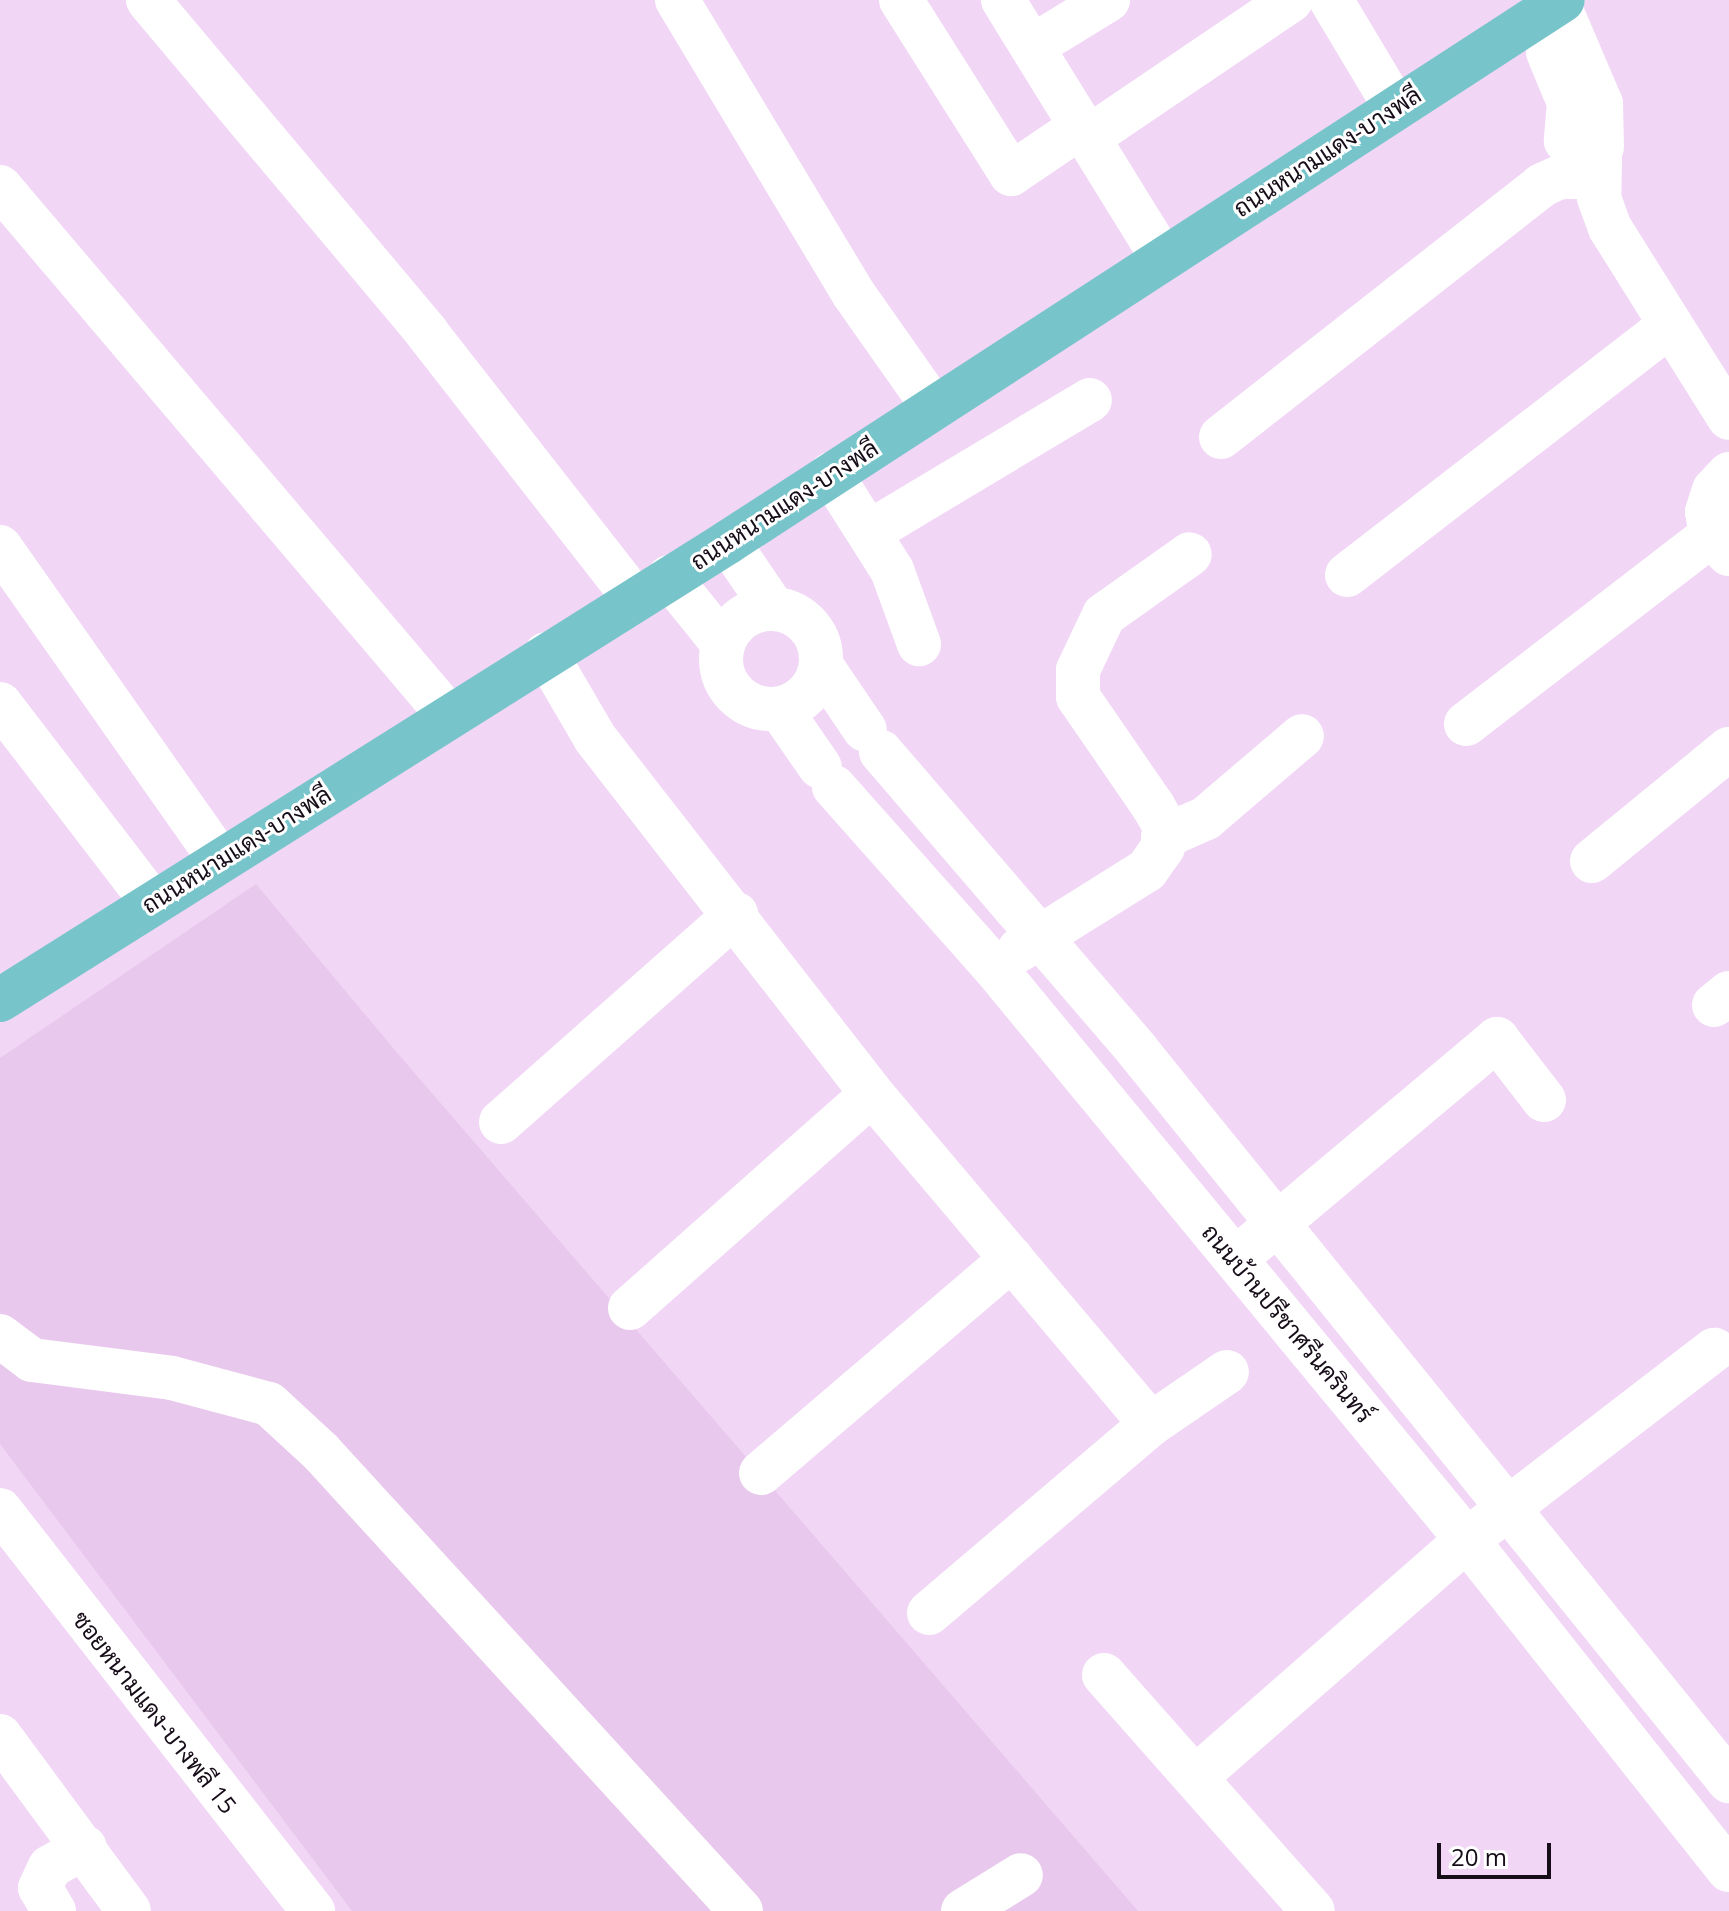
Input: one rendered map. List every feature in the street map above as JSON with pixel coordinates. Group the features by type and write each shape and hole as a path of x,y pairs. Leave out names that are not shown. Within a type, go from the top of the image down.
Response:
{"main road":[{"name":"ถนนหนามแดง-บางพลี","path":"0,1000 219,859 728,542 1161,256 1552,7"}],"street":[{"path":"148,0 427,333 651,588 723,644"},
{"path":"677,0 853,293 933,407"},
{"path":"901,0 1011,174 1085,131 1291,0"},
{"path":"1003,0 1161,256"},
{"path":"1331,0 1395,107"},
{"path":"1033,46 1105,1"},
{"path":"1552,7 1601,104 1582,159 1579,210 1610,228 1729,418"},
{"path":"1221,437 1582,159"},
{"path":"0,187 449,716"},
{"path":"1347,575 1671,325"},
{"path":"871,531 1090,400"},
{"path":"831,474 871,531 919,644"},
{"path":"1466,724 1720,544 1707,512 1714,490 1729,474"},
{"path":"728,542 773,608 804,620 815,633 821,665 873,741 1040,934 1277,1227 1510,1506 1729,1781"},
{"path":"0,547 219,859"},
{"path":"1163,837 1153,806 1078,697 1078,670 1104,615 1190,554"},
{"path":"773,608 748,614 723,644 721,661 733,691 760,708 780,709 806,695 821,665"},
{"path":"546,654 595,738 736,914 872,1094 1151,1424"},
{"path":"0,704 152,902"},
{"name":"ถนนบ้านปรีชาศรีนครินทร์","path":"780,709 827,777 994,967 1467,1540 1729,1870"},
{"path":"994,967 1040,934 1147,870 1163,837 1206,818 1302,736"},
{"path":"1592,861 1729,749"},
{"path":"501,1122 736,914"},
{"path":"1234,1258 1277,1227 1497,1039 1544,1100"},
{"path":"630,1308 872,1094"},
{"path":"761,1473 1012,1259"},
{"path":"0,1336 32,1360 172,1378 269,1404 321,1452 741,1911"},
{"path":"1197,1776 1467,1540 1714,1350"},
{"path":"929,1613 1151,1424 1227,1372"},
{"name":"ซอยหนามแดง-บางพลี 15","path":"0,1510 313,1911"},
{"path":"1104,1675 1197,1776 1313,1911"},
{"path":"0,1736 85,1847 129,1911"},
{"path":"1692,1824 1729,1794"},
{"path":"54,1911 40,1888 50,1867 85,1847"},
{"path":"963,1911 1021,1875"}],"shaded area":[{"path":"256,884 399,1055 1138,1911 352,1911 0,1444 0,1058"}]}
